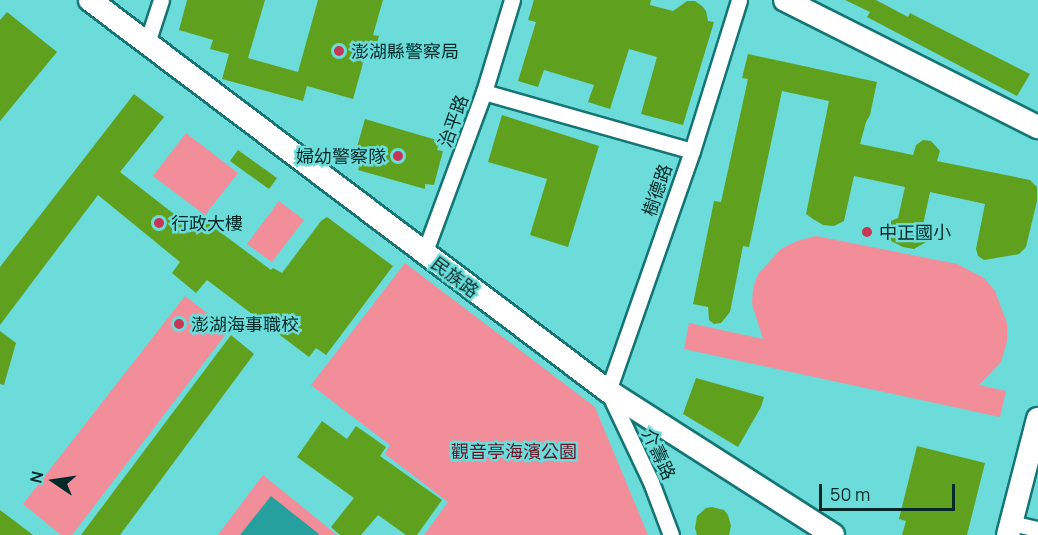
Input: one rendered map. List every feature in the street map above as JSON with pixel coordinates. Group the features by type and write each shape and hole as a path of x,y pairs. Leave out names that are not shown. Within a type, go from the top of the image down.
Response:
{"street":[{"name":"民族路","path":"90,0 608,391 833,535"},
{"path":"147,43 161,0"},
{"name":"治平路","path":"424,254 484,92 512,0"},
{"name":"樹德路","path":"608,391 692,151 739,0"},
{"path":"785,0 1038,127"},
{"path":"484,92 692,151"},
{"name":"介壽路","path":"608,391 651,482 671,535"},
{"path":"1038,419 1031,476 1010,529 1038,529"}],"green space":[{"path":"186,133 238,173 205,215 153,176"},
{"path":"279,201 304,220 272,262 247,244"},
{"path":"816,236 957,264 984,278 995,291 1007,323 1007,341 1001,362 979,385 1006,391 1000,417 684,349 689,323 763,339 752,304 753,288 758,274 781,249 797,241"},
{"name":"觀音亭海濱公園","path":"405,263 595,407 648,535 424,535 448,502 385,454 390,445 311,385"},
{"path":"185,296 229,330 72,535 61,535 23,504"},
{"path":"263,475 337,535 218,535"}],"water":[{"path":"271,496 319,534 240,535"}],"building":[{"path":"187,0 265,0 248,58 298,72 318,0 383,0 373,35 379,36 372,58 365,56 353,99 307,86 303,101 222,79 229,54 210,49 213,40 179,30"},
{"path":"534,0 651,0 650,5 673,11 687,1 695,1 702,6 706,11 708,21 714,22 683,125 641,114 657,57 629,49 610,109 588,102 594,85 544,70 538,87 518,81 536,22 528,20"},
{"path":"845,0 876,0 908,17 910,13 1030,74 1017,96 867,17 870,12"},
{"path":"7,12 57,52 0,121 0,20"},
{"path":"748,54 877,82 870,115 860,144 913,155 916,145 923,140 931,141 940,151 937,161 1030,180 1037,187 1037,201 1026,247 1019,254 984,260 978,256 976,249 985,204 930,192 923,225 929,231 928,241 914,249 903,247 889,240 888,230 891,221 898,218 905,187 854,176 844,221 834,226 823,225 813,219 806,214 829,101 782,91 749,247 743,246 730,312 721,323 714,324 709,320 708,307 693,304 714,201 721,202 748,79 742,78"},
{"path":"134,94 164,117 120,172 192,228 200,217 271,270 273,268 282,273 321,221 327,217 393,266 326,355 316,348 309,357 207,280 196,293 172,273 180,262 98,195 0,325 0,267"},
{"path":"502,115 599,146 568,247 530,235 547,179 488,162"},
{"name":"婦幼警察隊","path":"365,119 440,141 437,150 443,151 434,185 425,184 425,189 358,170 360,163 353,161"},
{"path":"238,150 277,178 269,189 230,161"},
{"path":"0,331 16,343 4,385 0,384"},
{"path":"231,335 254,354 120,535 81,535"},
{"path":"696,378 764,397 761,407 738,447 683,414"},
{"path":"322,421 347,439 356,426 386,447 380,456 442,500 417,535 406,535 378,515 361,535 340,535 331,527 354,498 297,457"},
{"path":"917,446 985,463 967,535 902,535 906,521 899,519"},
{"path":"706,508 724,510 728,515 731,526 729,535 697,535 695,528 697,516"},
{"path":"0,510 33,535 0,535"}],"place":[{"name":"澎湖縣警察局","path":"339,51"},
{"name":"婦幼警察隊","path":"398,156"},
{"name":"行政大樓","path":"159,223"},
{"name":"中正國小","path":"867,232"},
{"name":"澎湖海事職校","path":"179,324"}]}
